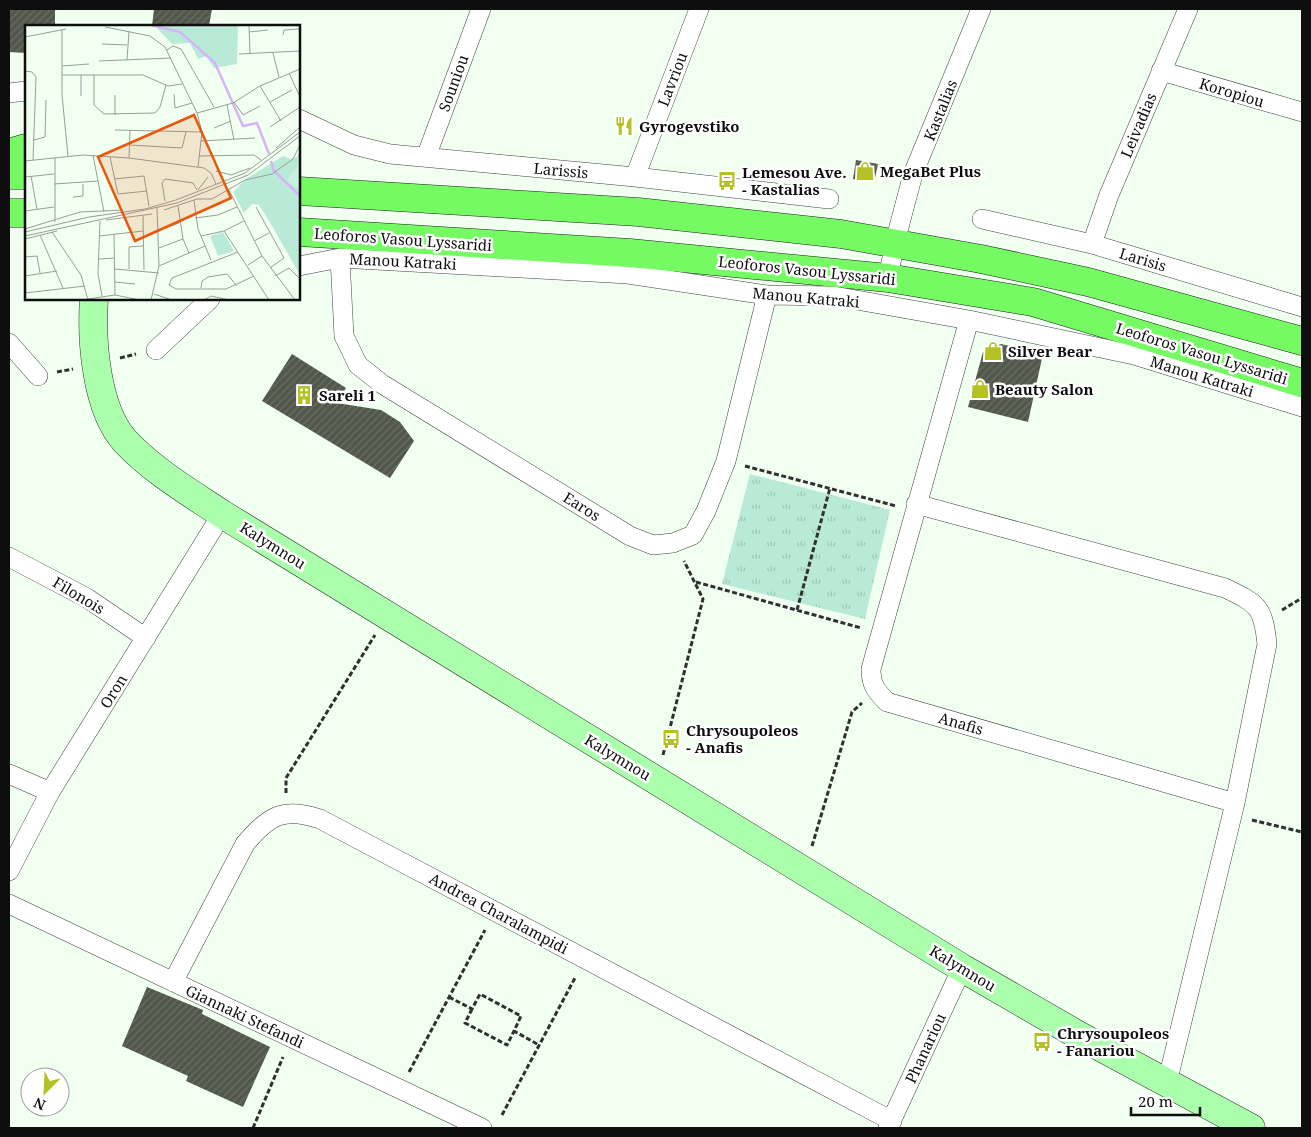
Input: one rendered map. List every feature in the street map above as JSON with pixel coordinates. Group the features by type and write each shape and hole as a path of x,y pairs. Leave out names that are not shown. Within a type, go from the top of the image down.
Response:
{"main road":[{"path":"9,153 25,148"},
{"path":"9,175 25,175"},
{"path":"300,191 638,212 841,234 894,242 1088,282 1302,341"},
{"path":"9,213 25,214"},
{"name":"Leoforos Vasou Lyssaridi","path":"300,232 630,252 888,278 1033,302 1302,383"}],"street":[{"name":"Souniou","path":"426,157 481,9"},
{"name":"Lavriou","path":"635,177 699,9"},
{"name":"Kastalias","path":"888,278 894,242 913,174 981,9"},
{"name":"Leivadias","path":"1092,244 1109,195 1188,9"},
{"name":"Koropiou","path":"1161,71 1302,112"},
{"path":"9,93 25,91"},
{"name":"Larissis","path":"300,119 354,145 390,154 635,177 829,199"},
{"name":"Larisis","path":"982,219 1092,244 1302,307"},
{"name":"Manou Katraki","path":"300,266 340,258 628,274 767,295 834,296 968,320 1134,355 1302,407"},
{"name":"Earos","path":"340,258 344,336 358,365 382,384 630,536 653,545 673,543 693,535 706,511 726,461 767,295"},
{"name":"Kalymnou","path":"94,300 94,352 100,386 109,415 124,440 158,471 222,514 962,968 1078,1036 1251,1128"},
{"path":"156,350 209,300"},
{"path":"876,692 871,681 871,669 968,320"},
{"path":"9,343 38,376"},
{"path":"915,508 1225,588 1253,601 1265,619 1268,644 1234,809 1167,1083"},
{"name":"Oron","path":"9,872 50,792 222,514"},
{"name":"Filonois","path":"9,557 87,598 146,638"},
{"name":"Anafis","path":"876,692 887,702 1234,809"},
{"path":"9,774 50,792"},
{"name":"Andrea Charalampidi","path":"285,814 301,813 320,819 890,1124"},
{"path":"173,982 245,844 264,824 285,814"},
{"name":"Giannaki Stefandi","path":"9,904 482,1128"},
{"name":"Phanariou","path":"890,1124 962,968"}],"path":[{"path":"726,461 915,508"},
{"path":"797,610 830,488"},
{"path":"656,780 703,599 696,582 673,543"},
{"path":"696,582 881,634"},
{"path":"1265,619 1302,598"},
{"path":"285,814 286,778 387,615"},
{"path":"805,871 852,712 876,692"},
{"path":"1234,809 1302,832"},
{"path":"400,1089 495,912"},
{"path":"502,1115 580,969"},
{"path":"480,994 522,1016 514,1032 507,1045 465,1023 480,994"},
{"path":"449,997 472,1009"},
{"path":"514,1032 539,1045"},
{"path":"253,1128 291,1038"}],"green space":[{"path":"750,474 890,510 865,619 722,584"}],"building":[{"path":"9,9 55,9 55,25 25,25 25,53 9,52"},
{"path":"154,9 212,9 209,25 152,25"},
{"name":"MegaBet Plus","path":"856,160 878,164 875,178 868,182 853,179"},
{"path":"1001,344 1043,354 1028,422 968,407 983,352"},
{"path":"292,354 346,388 337,403 381,410 400,422 414,441 390,478 262,401"},
{"path":"147,987 203,1010 202,1014 270,1047 243,1107 186,1081 188,1076 122,1046"}],"place":[{"name":"Gyrogevstiko","path":"624,126"},
{"name":"MegaBet Plus","path":"865,171"},
{"name":"Lemesou Ave. - Kastalias","path":"727,181"},
{"name":"Silver Bear","path":"993,351"},
{"name":"Beauty Salon","path":"980,389"},
{"name":"Sareli 1","path":"304,395"},
{"name":"Chrysoupoleos - Anafis","path":"671,739"},
{"name":"Chrysoupoleos - Fanariou","path":"1042,1042"}]}
